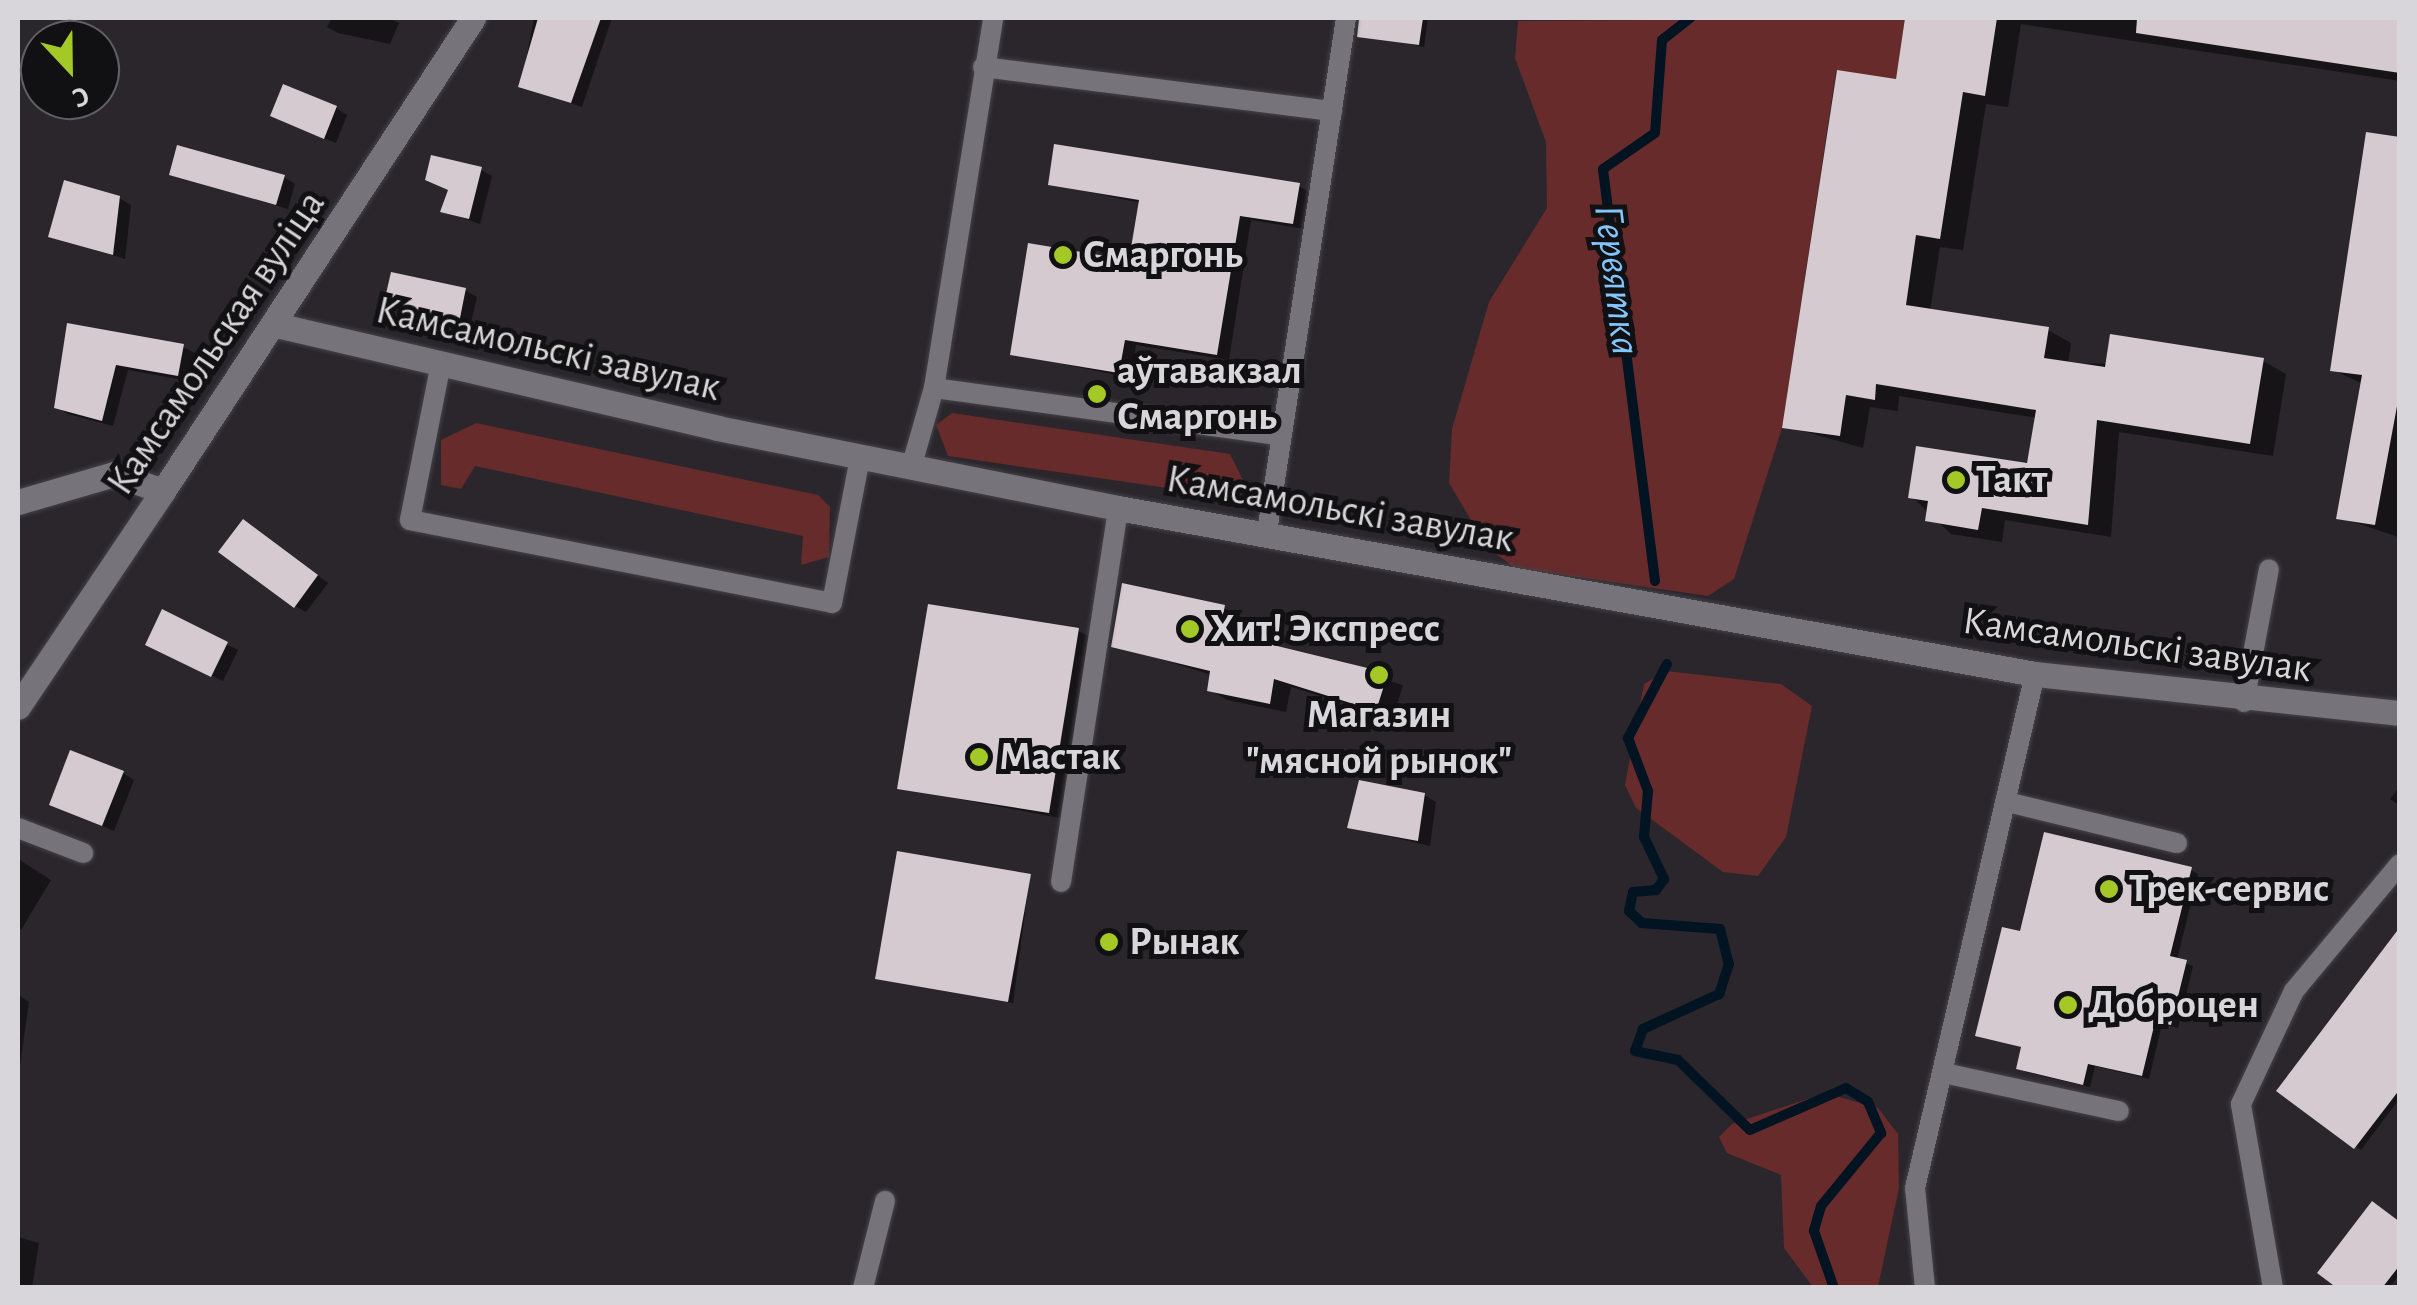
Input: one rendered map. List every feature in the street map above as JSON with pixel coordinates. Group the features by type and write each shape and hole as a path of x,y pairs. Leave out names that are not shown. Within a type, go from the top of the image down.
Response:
{"street":[{"name":"Камсамольская вуліца","path":"18,707 276,324 473,18"},
{"name":"Камсамольскі завулак","path":"276,324 860,458 1118,508 2035,674 2244,702 2400,712"},
{"path":"18,502 114,474 164,491"}],"lane":[{"path":"911,468 934,388 993,18"},
{"path":"1267,532 1346,18"},
{"path":"983,67 1332,111"},
{"path":"441,363 410,520 832,603 860,458"},
{"path":"934,388 1280,434"},
{"path":"1060,882 1118,508"},
{"path":"2244,702 2269,568"},
{"path":"1925,1288 1915,1188 2035,674"},
{"path":"2007,802 2177,842"},
{"path":"18,828 83,853"},
{"path":"2272,1288 2241,1104 2294,991 2400,864"},
{"path":"1944,1073 2119,1111"},
{"path":"863,1288 885,1201"}],"shaded area":[{"path":"1905,18 1896,79 1836,71 1782,428 1734,579 1708,596 1515,568 1487,547 1449,483 1452,429 1489,302 1547,208 1546,142 1515,58 1518,21"},
{"path":"952,413 1230,454 1244,482 1223,496 948,456 936,425"},
{"path":"476,423 818,495 830,507 829,557 801,565 803,536 475,466 461,489 441,485 441,440"},
{"path":"1666,671 1781,684 1812,706 1786,837 1758,876 1723,872 1636,808 1625,785 1644,684"},
{"path":"1825,1093 1878,1108 1898,1134 1899,1188 1878,1287 1813,1287 1784,1248 1781,1175 1727,1153 1719,1137 1732,1124"}],"building":[{"path":"538,18 601,18 571,103 518,87"},
{"path":"1359,18 1423,18 1419,45 1357,37"},
{"path":"1905,18 1997,18 1985,96 1963,92 1940,239 1916,235 1906,305 2049,327 2044,358 2105,367 2110,334 2264,358 2250,444 2097,420 2088,525 1982,508 1978,530 1925,521 1928,501 1908,498 1916,446 2027,463 2036,410 1876,384 1875,400 1846,395 1840,436 1782,428 1837,70 1896,79"},
{"path":"2137,18 2400,18 2400,73 2136,33"},
{"path":"283,84 337,106 324,139 270,116"},
{"path":"2366,132 2400,137 2400,390 2375,525 2336,519 2362,375 2330,371"},
{"name":"Смаргонь","path":"1054,144 1300,183 1293,224 1240,216 1217,355 1125,340 1119,373 1010,355 1028,243 1129,260 1139,200 1048,185"},
{"path":"177,145 285,175 276,205 169,175"},
{"path":"431,155 482,167 469,219 440,212 448,190 425,180"},
{"path":"64,180 120,196 113,255 48,237"},
{"path":"391,272 466,288 459,323 383,307"},
{"path":"67,323 184,344 178,376 116,365 102,421 54,408"},
{"path":"243,519 318,575 294,608 218,552"},
{"path":"1122,583 1225,605 1220,632 1388,673 1376,711 1274,679 1270,704 1207,691 1210,671 1111,647"},
{"path":"928,604 1079,628 1049,813 897,789"},
{"path":"162,609 228,642 211,677 145,645"},
{"path":"70,750 124,771 102,826 49,805"},
{"path":"1359,780 1425,793 1418,841 1347,828"},
{"path":"2044,832 2192,867 2170,956 2187,960 2171,1025 2155,1022 2142,1076 2088,1064 2083,1085 2016,1069 2021,1047 1975,1036 2002,927 2020,931"},
{"path":"897,851 1031,874 1008,1002 875,979"},
{"path":"2400,927 2400,1089 2354,1149 2276,1091"},
{"path":"2372,1201 2400,1222 2400,1265 2382,1288 2337,1288 2317,1273"}],"waterway":[{"name":"Гервятка","path":"1655,581 1603,169 1655,133 1662,40 1690,18"},
{"name":"Гервятка","path":"1667,664 1628,738 1648,791 1644,837 1664,879 1656,890 1633,892 1629,911 1642,923 1720,929 1729,964 1719,994 1643,1029 1635,1051 1678,1060 1750,1130 1846,1088 1868,1102 1881,1133 1821,1206 1814,1231 1834,1288"}],"place":[{"name":"Смаргонь","path":"1063,255"},
{"name":"аўтавакзал Смаргонь","path":"1097,394"},
{"name":"Такт","path":"1956,480"},
{"name":"Хит! Экспресс","path":"1190,629"},
{"name":"Магазин \"мясной рынок\"","path":"1379,675"},
{"name":"Мастак","path":"979,757"},
{"name":"Трек-сервис","path":"2109,889"},
{"name":"Рынак","path":"1109,942"},
{"name":"Доброцен","path":"2068,1005"}]}
